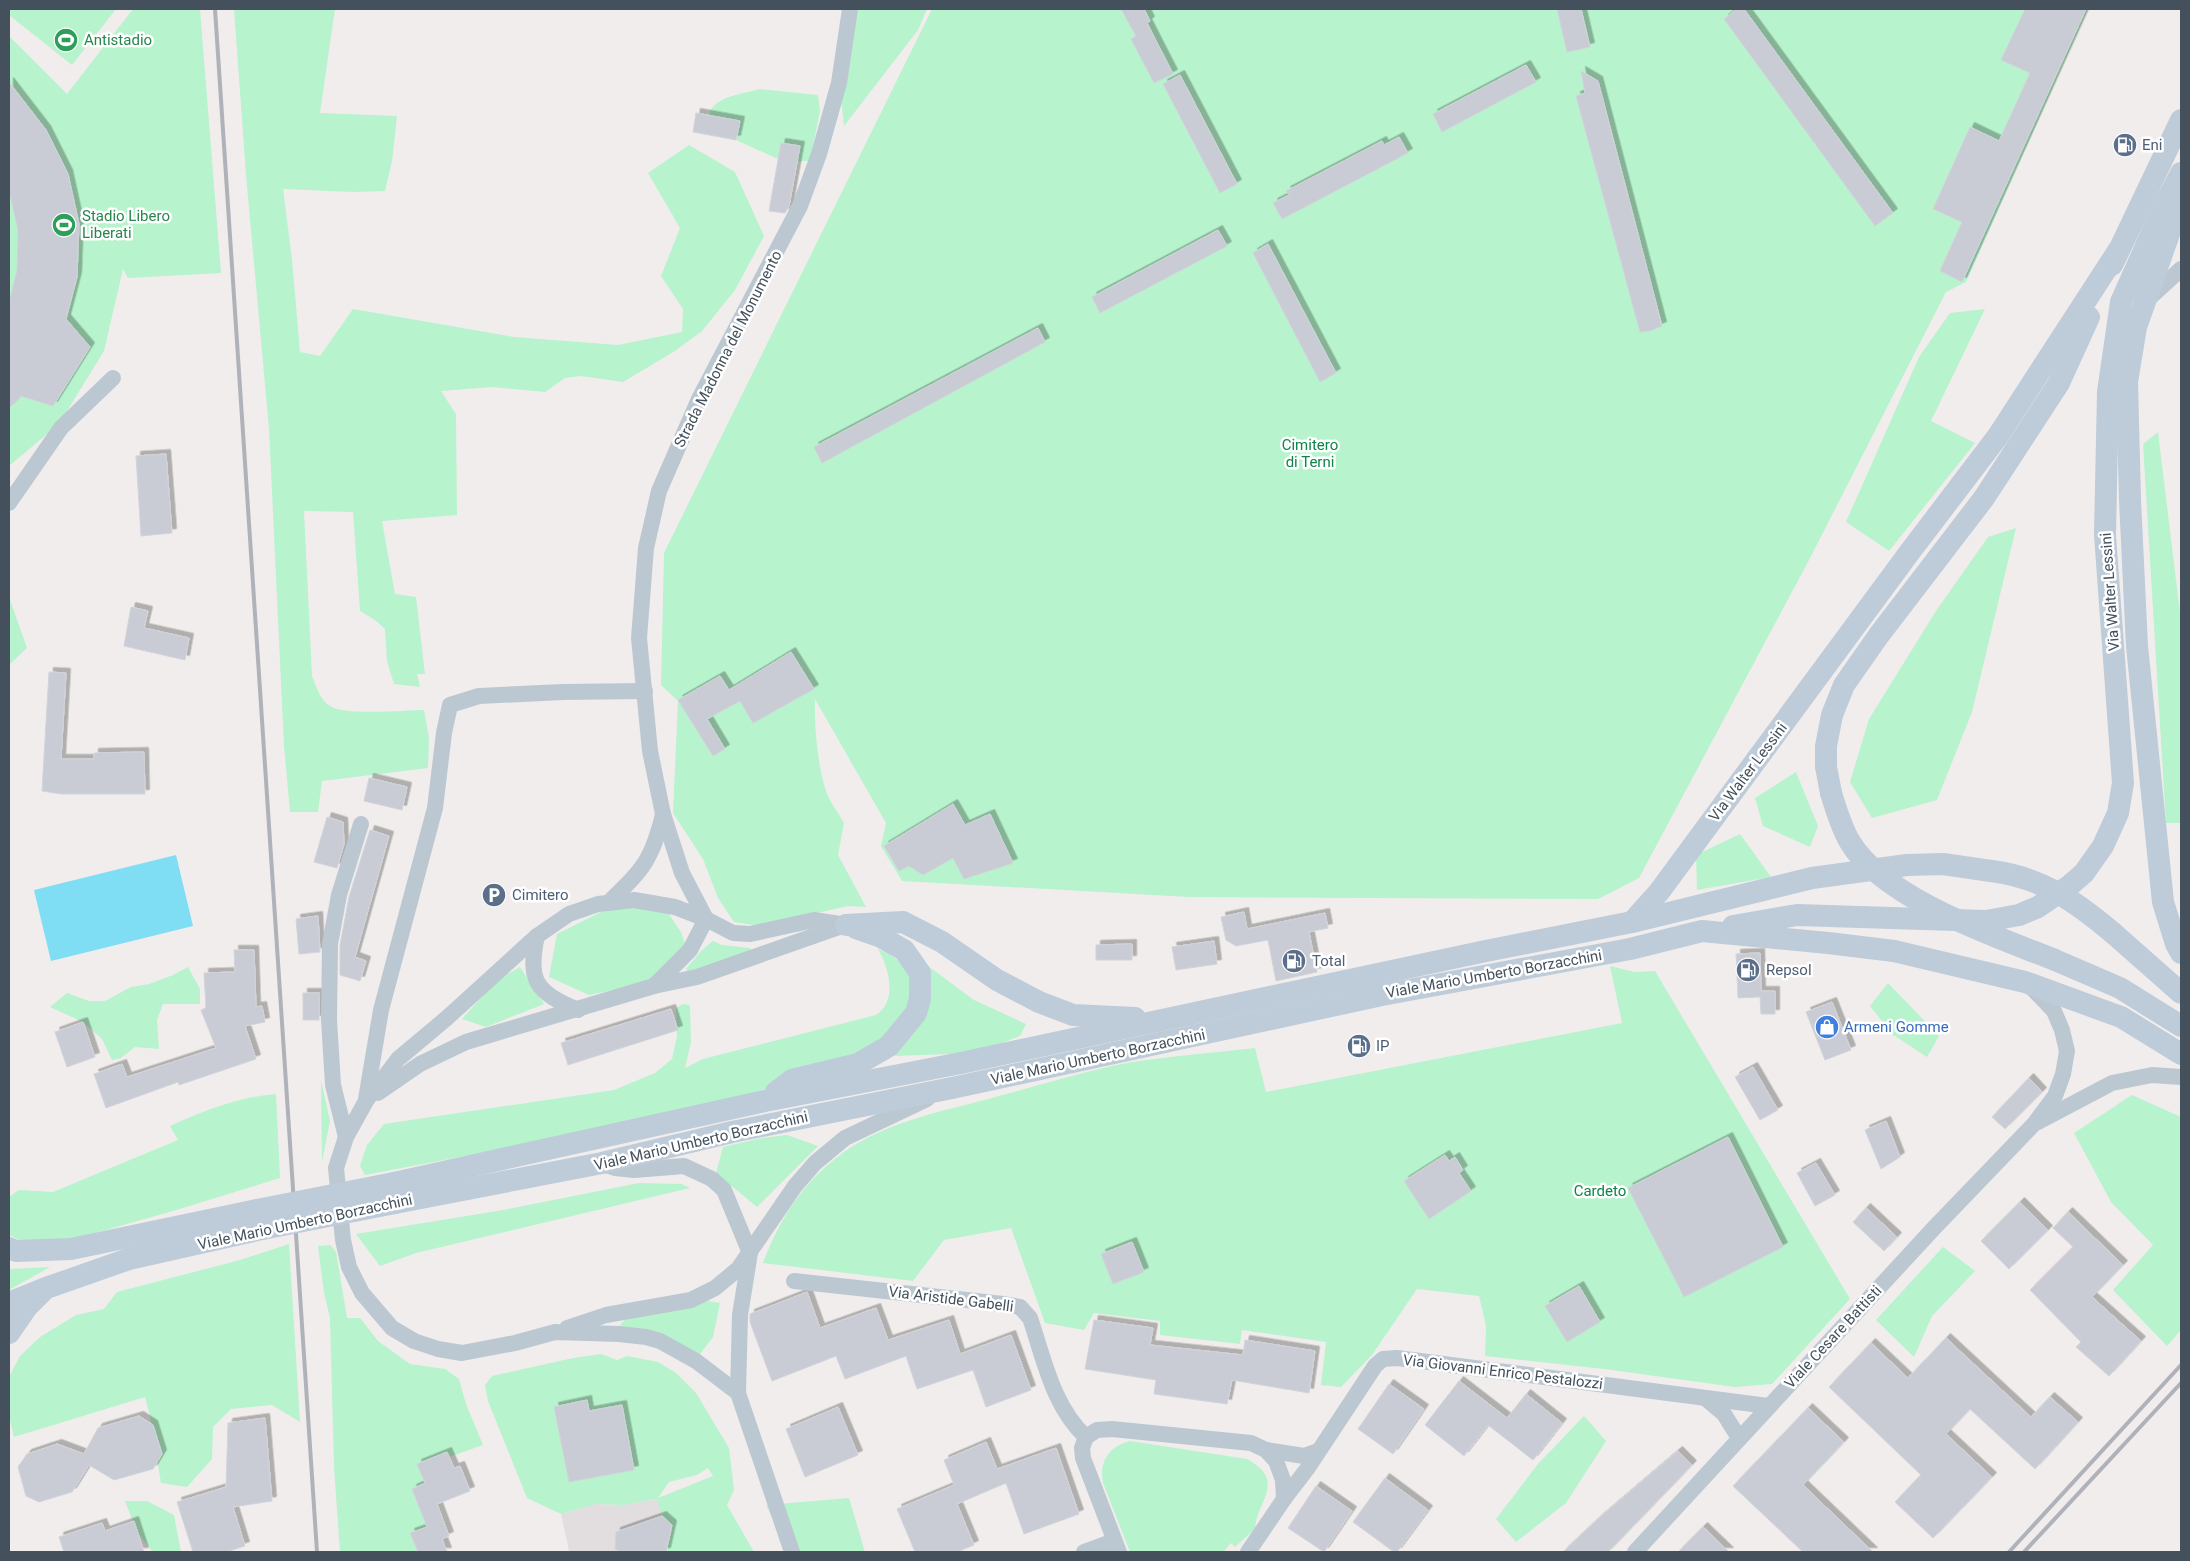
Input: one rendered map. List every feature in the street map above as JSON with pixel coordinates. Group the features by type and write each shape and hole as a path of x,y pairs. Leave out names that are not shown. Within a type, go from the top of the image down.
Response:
{"main road":[{"name":"Via Walter Lessini","path":"2181,120 2118,251 2059,383 1984,498 1879,635 1844,685 1832,715 1826,746 1826,767 1831,792 1842,825 1851,843 1862,858 1884,880 1948,916 2120,988 2181,1026"},
{"name":"Via Walter Lessini","path":"1702,932 1797,915 1986,921 2019,915 2038,906 2069,886 2084,872 2103,846 2118,813 2123,783 2105,535 2108,392 2121,302 2161,212 2181,173"},
{"name":"Via Walter Lessini","path":"2180,211 2136,327 2127,382 2137,646 2163,902 2176,944 2181,953"},
{"name":"Via Walter Lessini","path":"1632,922 1659,892 1998,436 2118,251"},
{"name":"Viale Mario Umberto Borzacchini","path":"394,1193 765,1101 1632,922 1822,876 1906,865 1943,864 2014,874 2050,888 2090,914 2181,994"},
{"path":"846,925 904,922 942,942 996,980 1039,1002 1073,1015 1168,1019"},
{"path":"765,1101 792,1080 858,1064 889,1046 916,1013 920,999 920,973 904,950 879,936 846,925"},
{"name":"Viale Mario Umberto Borzacchini","path":"9,1248 16,1251 71,1249 127,1238 259,1219 394,1193 602,1163 732,1132 952,1088 1382,994 1630,949 1702,932 1894,951 2025,982 2121,1017 2181,1054"},
{"name":"Viale Mario Umberto Borzacchini","path":"9,1303 129,1259 259,1219"},
{"path":"9,1333 27,1307 46,1288"}],"street":[{"name":"Strada Madonna del Monumento","path":"706,919 682,873 663,814 650,751 639,638 646,548 659,491 699,399 800,206 839,83 850,9"},
{"path":"2145,301 2181,269"},
{"path":"9,503 60,428 113,378"},
{"path":"366,1101 381,1010 434,808 444,733 450,705 479,696 562,692 645,692"},
{"name":"Strada Madonna del Monumento","path":"608,903 645,865 657,841 663,814"},
{"path":"346,1138 333,1085 329,1020 330,944 339,895 361,824"},
{"path":"846,925 814,920 750,934 733,933 706,919 675,907 634,900 598,904 569,914 537,936 448,1017 398,1058 366,1101 346,1138 336,1168 343,1240 349,1267 362,1293 392,1328 414,1341 438,1349 462,1353 515,1343 606,1315 691,1300 715,1288 738,1269 795,1186 814,1164 845,1138 952,1088"},
{"path":"654,986 690,950 706,919"},
{"path":"366,1101 420,1064 466,1042 654,986 697,977 846,925"},
{"path":"537,936 532,959 532,973 540,986 555,1000 578,1010"},
{"name":"Viale Cesare Battisti","path":"1635,1552 1768,1406 2034,1124 2055,1096 2063,1074 2066,1051 2062,1030 2054,1010 2025,982"},
{"name":"Viale Cesare Battisti","path":"2034,1124 2112,1083 2152,1075 2181,1077"},
{"path":"602,1163 616,1168 634,1170 684,1166 712,1178 724,1190 750,1253 740,1315 738,1393 792,1552"},
{"name":"Via Aristide Gabelli","path":"794,1281 1020,1307 1030,1318 1061,1407 1074,1427 1086,1437"},
{"path":"555,1332 619,1334 646,1337 660,1341 696,1361 738,1393"},
{"name":"Via Giovanni Enrico Pestalozzi","path":"1255,1550 1284,1499 1375,1366 1383,1360 1398,1358 1768,1406"},
{"path":"1705,1398 1724,1414 1739,1438"},
{"path":"1084,1552 1116,1547 1083,1458 1082,1448 1086,1437 1097,1430 1112,1429 1251,1443 1266,1450 1304,1456 1318,1451"},
{"path":"1266,1450 1276,1462 1283,1480 1284,1499"}],"shaded area":[{"path":"658,1499 662,1516 616,1532 615,1549 621,1552 569,1551 561,1514 596,1504 623,1505"}],"green space":[{"name":"Antistadio","path":"9,9 116,9 72,65 9,15"},
{"path":"133,9 200,9 221,273 128,278 123,269 104,351 59,424 9,466 9,36 67,94"},
{"path":"234,9 335,9 320,113 397,116 392,161 385,191 352,192 283,189 292,259 300,352 320,356 353,309 514,337 618,345 682,332 683,309 661,276 680,228 648,173 689,145 735,172 764,236 735,290 702,331 675,351 623,382 581,376 565,378 545,392 492,387 441,391 456,414 457,515 382,521 395,594 416,597 425,674 417,674 420,687 394,684 387,661 385,629 360,611 353,512 304,511 312,676 319,692 330,706 348,711 424,710 429,738 428,768 322,781 318,812 290,812 284,746 269,429 246,175"},
{"path":"850,9 927,9 918,30 844,126 837,61"},
{"name":"Cimitero di Terni","path":"932,9 2088,9 1966,282 1946,292 1809,560 1639,878 1598,899 1189,897 902,881 881,846 886,823 815,699 819,762 828,796 844,823 838,855 866,907 848,906 759,926 734,922 718,898 703,859 673,813 678,701 661,685 664,553"},
{"path":"759,89 818,95 820,111 810,161 797,161 800,146 782,143 778,159 736,140 739,121 709,116 711,109 722,100"},
{"path":"1985,309 1931,421 1975,443 1889,551 1846,522 1919,357 1950,313"},
{"path":"2158,432 2181,621 2181,823 2166,823 2143,444"},
{"path":"2016,528 1972,712 1937,800 1872,818 1850,782 1869,719 1936,611 1988,537"},
{"path":"9,597 27,648 9,665"},
{"path":"1796,772 1818,826 1810,847 1763,826 1755,798"},
{"path":"1740,834 1771,877 1697,890 1696,855"},
{"path":"613,906 666,910 681,932 686,947 667,979 589,995 549,977 557,934"},
{"path":"713,941 722,945 750,948 752,952 690,975 686,969 702,950"},
{"path":"878,949 894,957 904,968 911,981 915,998 879,1045 808,1070 746,1098 581,1134 365,1175 360,1166 367,1145 384,1124 614,1090 655,1073 672,1059 677,1036 676,1008 683,1004 690,1005 691,1042 685,1068 703,1059 876,1015 883,1009 889,993 888,975"},
{"path":"928,966 974,1000 1026,1024 1020,1036 977,1053 895,1056 916,1017"},
{"name":"Cardeto","path":"1610,966 1635,972 1655,971 1850,1299 1772,1384 1735,1387 1604,1369 1485,1356 1486,1326 1479,1296 1417,1289 1372,1355 1341,1387 1321,1385 1326,1342 1242,1330 1240,1344 1160,1335 1160,1321 1094,1313 1084,1330 1045,1323 1011,1228 944,1240 913,1281 763,1263 777,1230 786,1215 805,1188 817,1175 844,1152 896,1125 1075,1075 1127,1063 1175,1056 1255,1048 1266,1092 1622,1023"},
{"path":"188,967 200,989 200,1004 163,1004 157,1020 159,1049 135,1047 121,1058 112,1060 102,1039 83,1022 50,1007 67,993 89,1001 105,1001 131,987 149,984"},
{"path":"520,967 544,1004 486,1027 462,1019 496,981"},
{"path":"1888,983 1939,1036 1927,1057 1892,1034 1870,1006"},
{"path":"321,1080 330,1121 322,1162"},
{"path":"276,1094 280,1178 70,1240 24,1242 9,1235 9,1197 19,1190 53,1192 178,1140 170,1126 235,1101"},
{"path":"2132,1095 2181,1117 2181,1330 2167,1346 2113,1290 2153,1245 2111,1202 2074,1133"},
{"path":"787,1135 818,1146 757,1207 716,1173 723,1147 762,1138"},
{"path":"639,1183 682,1184 690,1188 416,1253 380,1266 356,1234 503,1210"},
{"path":"289,1244 300,1422 272,1405 231,1409 213,1427 212,1459 187,1487 161,1483 145,1397 14,1437 9,1416 9,1377 20,1356 40,1337 76,1315 104,1309 117,1292 240,1260"},
{"path":"330,1245 336,1252 347,1318 360,1318 378,1341 410,1364 445,1369 459,1379 466,1404 483,1445 449,1457 417,1464 425,1483 412,1489 427,1527 411,1533 418,1552 340,1552 334,1467 330,1318 324,1293 318,1246"},
{"path":"1943,1247 1975,1271 1932,1316 1914,1357 1876,1320"},
{"path":"50,1267 9,1290 9,1269"},
{"path":"697,1299 720,1303 713,1337 694,1362 620,1325 636,1308"},
{"path":"601,1354 617,1360 627,1356 658,1362 676,1373 696,1393 729,1448 734,1490 727,1505 754,1552 659,1552 660,1542 669,1541 672,1525 662,1516 657,1499 623,1505 596,1504 561,1514 527,1498 488,1401 485,1385 492,1376 573,1358","holes":["708,1468 713,1476 658,1498 669,1482 697,1475"]},
{"path":"1584,1416 1606,1441 1566,1503 1516,1542 1496,1519 1538,1464"},
{"path":"1130,1441 1247,1459 1259,1467 1266,1475 1268,1484 1255,1529 1235,1547 1231,1543 1223,1552 1130,1552 1103,1483 1102,1468 1111,1451"},
{"path":"849,1498 865,1552 789,1552 766,1505"},
{"path":"125,1501 147,1501 174,1515 181,1552 153,1552 137,1532"}],"water":[{"path":"176,855 193,926 51,961 34,890"}],"building":[{"path":"1121,9 1144,9 1150,21 1147,23 1173,74 1154,83 1131,39 1136,36"},
{"path":"1557,9 1581,9 1590,47 1567,52"},
{"path":"1737,9 1744,9 1893,213 1875,226 1724,19"},
{"path":"2025,9 2086,9 1962,282 1940,271 1962,222 1933,209 1970,127 1999,141 2030,73 2001,60"},
{"path":"1526,65 1536,82 1442,132 1433,114"},
{"path":"1581,71 1598,81 1662,326 1650,331 1640,332 1576,96 1585,93"},
{"path":"1180,75 1237,184 1220,193 1163,84"},
{"path":"9,82 46,130 68,174 79,224 77,277 66,319 90,347 53,406 21,396 9,408 9,303 17,270 18,230 9,191"},
{"path":"696,113 740,121 736,140 693,132"},
{"path":"1399,137 1408,153 1282,219 1273,203 1289,195 1286,191 1382,141 1384,145"},
{"path":"781,143 800,146 789,206 785,213 769,211"},
{"path":"1218,230 1227,246 1100,313 1092,297"},
{"path":"1268,244 1336,373 1320,382 1253,253"},
{"path":"1038,328 1045,342 822,463 814,447"},
{"path":"166,454 172,533 141,536 136,456"},
{"path":"131,607 148,611 144,628 189,638 185,660 124,646"},
{"path":"791,652 814,689 753,723 740,701 707,719 725,749 713,756 678,700 720,676 729,690"},
{"path":"49,672 66,673 61,759 94,759 94,753 144,752 145,794 61,794 42,791"},
{"path":"369,778 407,787 402,810 364,801"},
{"path":"953,804 965,825 990,814 1013,863 964,879 953,858 923,875 909,866 899,871 884,846"},
{"path":"327,817 343,822 344,844 337,868 314,862"},
{"path":"370,830 389,836 355,957 366,961 360,981 340,975 340,945 349,897"},
{"path":"1244,912 1247,929 1325,913 1328,928 1309,932 1317,972 1276,981 1268,940 1236,946 1226,940 1221,917"},
{"path":"318,916 320,952 299,954 296,919"},
{"path":"1214,941 1217,964 1176,970 1172,947"},
{"path":"1132,944 1132,960 1096,960 1096,945"},
{"path":"234,950 254,950 256,1007 262,1006 265,1022 245,1026 256,1059 179,1085 178,1082 106,1108 94,1074 122,1064 127,1077 216,1048 201,1010 206,1008 204,973 235,972"},
{"path":"1760,953 1761,991 1775,991 1775,1014 1761,1014 1760,997 1738,998 1736,954"},
{"path":"303,993 319,993 319,1020 303,1020"},
{"path":"1832,1002 1851,1050 1825,1060 1806,1012"},
{"path":"671,1009 678,1030 568,1065 561,1043"},
{"path":"83,1022 95,1057 67,1067 55,1032"},
{"path":"1753,1067 1778,1110 1760,1120 1735,1077"},
{"path":"2029,1078 2042,1092 2005,1129 1992,1117"},
{"path":"1886,1121 1900,1157 1881,1169 1865,1130"},
{"path":"1728,1137 1783,1247 1684,1297 1628,1188"},
{"path":"1445,1155 1449,1161 1455,1157 1463,1170 1459,1173 1471,1191 1429,1219 1404,1181"},
{"path":"1816,1163 1835,1195 1815,1206 1797,1173"},
{"path":"2020,1202 2048,1230 2009,1269 1981,1241"},
{"path":"1866,1208 1897,1237 1884,1251 1853,1222"},
{"path":"2068,1212 2123,1265 2092,1297 2141,1341 2109,1376 2076,1347 2081,1342 2030,1290 2073,1247 2053,1228"},
{"path":"1132,1242 1144,1272 1113,1284 1101,1254"},
{"path":"1579,1286 1600,1322 1567,1342 1545,1306"},
{"path":"807,1292 820,1328 876,1308 888,1340 949,1320 960,1354 1011,1335 1031,1390 986,1407 973,1370 917,1389 906,1356 845,1379 836,1356 772,1381 750,1322 750,1314"},
{"path":"1094,1320 1153,1328 1150,1345 1243,1355 1245,1340 1315,1351 1309,1393 1232,1380 1227,1404 1154,1394 1156,1380 1085,1369"},
{"path":"1946,1338 2031,1417 2050,1397 2078,1422 2035,1469 1970,1409 1946,1434 1992,1477 1933,1538 1895,1502 1921,1475 1829,1387 1871,1343 1908,1378"},
{"path":"1459,1381 1507,1418 1526,1394 1562,1423 1533,1460 1488,1425 1464,1456 1425,1425"},
{"path":"1389,1384 1424,1409 1393,1454 1358,1429"},
{"path":"587,1400 589,1411 622,1405 634,1470 569,1482 554,1407"},
{"path":"838,1407 858,1455 805,1477 786,1429"},
{"path":"1808,1408 1844,1442 1803,1485 1873,1552 1803,1552 1733,1486"},
{"path":"139,1416 153,1425 162,1454 153,1469 114,1480 89,1465 72,1492 39,1502 26,1496 18,1467 27,1454 57,1444 84,1454 98,1428"},
{"path":"265,1418 272,1501 233,1507 245,1546 226,1552 193,1552 177,1502 226,1487 228,1423"},
{"path":"986,1442 997,1469 1056,1448 1079,1514 1024,1534 1006,1483 957,1504 974,1545 957,1552 915,1552 897,1509 954,1485 944,1460"},
{"path":"1678,1451 1692,1465 1608,1552 1563,1552 1597,1520"},
{"path":"447,1452 454,1468 460,1466 470,1491 437,1504 449,1536 442,1539 447,1552 418,1552 410,1533 427,1527 412,1489 425,1483 417,1464"},
{"path":"1385,1478 1428,1510 1397,1552 1394,1552 1353,1522"},
{"path":"1316,1486 1352,1511 1324,1552 1288,1528"},
{"path":"662,1516 672,1525 666,1552 621,1552 615,1549 616,1532"},
{"path":"134,1521 144,1552 64,1552 59,1537 102,1523 105,1531"},
{"path":"1703,1527 1729,1552 1678,1552"}],"railway":[{"path":"215,9 317,1552"},
{"path":"2009,1552 2181,1365"},
{"path":"2024,1552 2181,1383"}],"place":[{"name":"Antistadio","path":"66,40"},
{"name":"Eni","path":"2125,145"},
{"name":"Stadio Libero Liberati","path":"64,225"},
{"name":"Cimitero","path":"494,895"},
{"name":"Total","path":"1294,961"},
{"name":"Repsol","path":"1748,970"},
{"name":"Armeni Gomme","path":"1827,1027"},
{"name":"IP","path":"1359,1046"}]}
